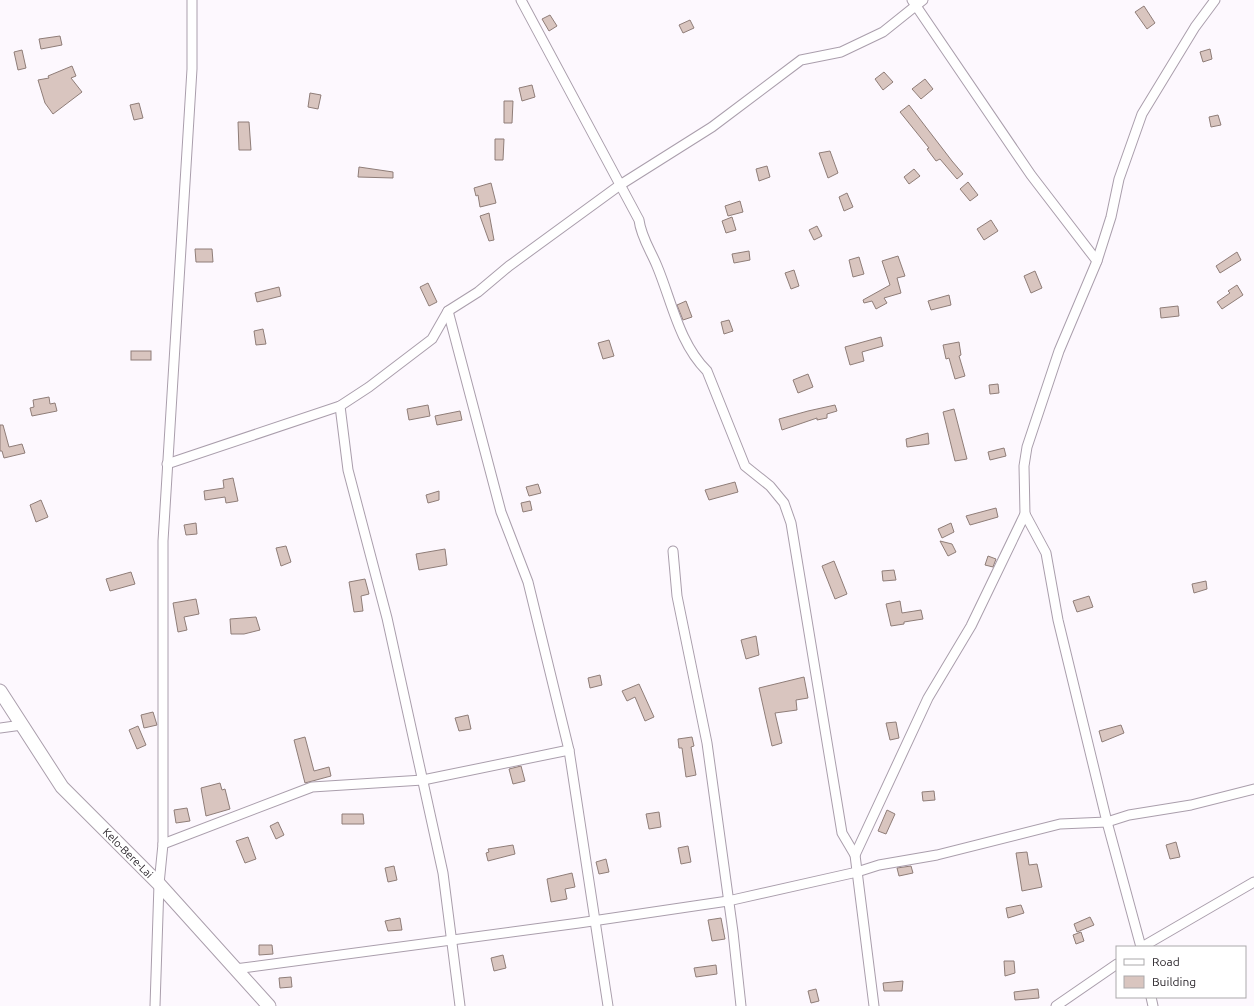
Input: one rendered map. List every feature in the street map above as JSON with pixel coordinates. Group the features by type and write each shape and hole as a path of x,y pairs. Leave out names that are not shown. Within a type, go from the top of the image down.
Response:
{"main road":[{"name":"Kelo-Bere-Lai","path":"0,691 62,787 158,884 269,1006"}],"street":[{"path":"155,1006 158,884 163,844 162,541 192,69 192,0"},
{"path":"521,0 638,220 640,229 657,265 680,331 698,362 707,371 745,466 770,486 784,503 791,523 842,833 855,855 874,1006"},
{"path":"1142,946 1108,822 1058,620 1046,553 1026,514 1024,466 1027,447 1059,351 1097,261 1111,216 1119,178 1142,114 1195,27 1215,0"},
{"path":"167,464 340,406 369,387 432,339 448,311 478,292 508,266 620,185 712,127 801,60 841,52 883,32 917,2 1031,175 1097,261"},
{"path":"448,311 501,512 528,582 570,750 608,1006"},
{"path":"340,406 348,470 388,618 443,872 460,1006"},
{"path":"855,855 928,698 971,626 1026,514"},
{"path":"673,551 677,596 707,743 733,932 741,1006"},
{"path":"0,728 22,724"},
{"path":"163,844 312,786 423,780 570,750"},
{"path":"235,969 595,921 728,901 857,872 878,865 937,855 1060,824 1108,822 1129,815 1192,805 1254,790"},
{"path":"1144,946 1254,882"},
{"path":"1056,1006 1116,965"}],"building":[{"path":"1144,6 1155,23 1147,29 1135,12"},
{"path":"550,15 557,26 549,31 542,19"},
{"path":"690,20 694,28 683,33 679,25"},
{"path":"60,36 62,45 41,49 39,39"},
{"path":"1210,49 1212,59 1203,62 1200,52"},
{"path":"22,50 26,68 18,70 14,52"},
{"path":"72,66 76,76 71,78 82,92 53,114 45,103 38,80 49,78 48,76"},
{"path":"884,72 893,82 883,90 875,79"},
{"path":"925,79 933,89 921,99 912,89"},
{"path":"532,85 535,97 522,101 519,88"},
{"path":"310,93 321,95 318,109 308,107"},
{"path":"504,101 513,101 512,123 504,123"},
{"path":"139,103 143,118 134,120 130,105"},
{"path":"909,105 963,174 957,179 940,159 936,161 927,149 929,148 900,112"},
{"path":"1218,115 1221,125 1211,127 1209,117"},
{"path":"238,122 249,122 251,150 239,150"},
{"path":"495,139 504,139 503,160 495,160"},
{"path":"830,151 838,173 828,178 819,153"},
{"path":"767,166 770,177 759,181 756,169"},
{"path":"359,167 393,172 393,178 358,177"},
{"path":"914,169 920,176 909,184 904,177"},
{"path":"968,182 978,195 970,201 960,189"},
{"path":"491,183 496,203 480,207 478,195 476,196 474,188"},
{"path":"847,193 853,207 844,211 839,197"},
{"path":"740,201 743,212 728,216 725,206"},
{"path":"489,213 494,240 489,241 480,216"},
{"path":"732,217 736,230 726,233 722,221"},
{"path":"991,220 998,231 984,240 977,229"},
{"path":"817,226 822,236 814,240 809,230"},
{"path":"195,249 212,249 213,262 196,262"},
{"path":"749,251 750,260 734,263 732,254"},
{"path":"1237,252 1241,260 1220,273 1216,266"},
{"path":"898,256 905,276 897,278 901,293 884,298 887,303 876,309 872,301 864,303 863,300 890,285 882,261"},
{"path":"859,257 864,274 853,277 849,260"},
{"path":"794,270 799,286 791,289 785,273"},
{"path":"1035,271 1042,288 1031,293 1024,276"},
{"path":"428,283 437,302 429,306 420,287"},
{"path":"1237,285 1243,295 1222,309 1217,302 1230,293 1228,291"},
{"path":"279,287 281,296 257,302 255,293"},
{"path":"949,295 951,305 931,310 928,301"},
{"path":"686,301 692,317 683,320 677,305"},
{"path":"1178,306 1179,316 1161,318 1160,308"},
{"path":"729,320 733,331 724,334 721,322"},
{"path":"263,329 266,344 256,345 254,331"},
{"path":"881,337 883,346 862,352 864,361 850,365 845,347"},
{"path":"609,340 614,356 603,359 598,343"},
{"path":"959,342 961,355 959,356 965,376 955,379 949,358 946,359 943,345"},
{"path":"131,351 151,351 151,360 131,360"},
{"path":"808,374 813,387 798,393 793,380"},
{"path":"998,384 999,393 990,394 989,385"},
{"path":"49,397 50,404 55,403 57,411 32,416 30,408 34,407 33,400"},
{"path":"428,405 430,416 409,420 407,409"},
{"path":"835,405 837,411 827,414 827,418 817,420 817,418 782,430 779,419"},
{"path":"954,409 967,459 955,461 943,412"},
{"path":"460,411 462,420 437,425 435,416"},
{"path":"0,425 3,425 9,447 22,444 25,453 4,458 2,451 0,451"},
{"path":"928,433 929,444 907,447 906,439"},
{"path":"1004,448 1006,456 990,460 988,452"},
{"path":"233,478 238,501 226,503 225,497 205,500 204,491 224,488 223,480"},
{"path":"735,482 738,492 709,500 705,490"},
{"path":"538,484 541,493 529,496 526,487"},
{"path":"439,491 439,500 428,503 426,495"},
{"path":"41,500 48,517 36,522 30,505"},
{"path":"530,501 532,510 523,512 521,503"},
{"path":"996,508 998,517 970,525 966,516"},
{"path":"196,523 197,534 186,535 184,525"},
{"path":"951,523 954,532 942,538 938,529"},
{"path":"940,541 952,544 956,552 948,556"},
{"path":"286,546 291,562 281,566 276,548"},
{"path":"445,549 447,565 419,570 416,554"},
{"path":"988,556 996,559 993,567 985,565"},
{"path":"834,561 847,594 835,599 822,566"},
{"path":"894,570 896,580 883,581 882,571"},
{"path":"131,572 135,584 110,591 106,579"},
{"path":"365,579 369,594 361,596 363,611 354,612 349,582"},
{"path":"1206,581 1207,589 1194,593 1192,584"},
{"path":"1089,596 1093,607 1077,612 1073,601"},
{"path":"196,599 199,614 184,617 187,630 178,632 173,603"},
{"path":"900,601 902,613 921,610 923,619 891,626 886,604"},
{"path":"256,617 260,630 244,634 231,634 230,619"},
{"path":"756,636 759,655 746,659 741,640"},
{"path":"600,675 602,685 590,688 588,678"},
{"path":"804,677 808,698 796,700 797,710 775,713 782,743 772,746 759,688"},
{"path":"639,684 654,717 645,721 635,697 627,701 622,691"},
{"path":"153,712 157,725 144,728 141,715"},
{"path":"468,715 471,729 459,731 455,718"},
{"path":"896,722 899,738 890,740 886,723"},
{"path":"1121,725 1124,733 1102,742 1099,731"},
{"path":"138,726 146,745 137,749 129,730"},
{"path":"305,737 314,771 329,767 331,776 305,783 294,740"},
{"path":"692,737 694,746 691,747 696,775 686,777 682,748 679,748 678,739"},
{"path":"521,766 525,781 513,784 509,769"},
{"path":"220,783 222,790 225,789 230,809 206,816 201,788"},
{"path":"934,791 935,800 923,801 922,792"},
{"path":"187,808 190,821 176,823 174,810"},
{"path":"887,810 895,814 886,834 878,831"},
{"path":"659,812 661,827 649,829 646,814"},
{"path":"342,814 363,814 364,824 342,824"},
{"path":"278,822 284,835 276,839 270,826"},
{"path":"248,837 256,859 245,863 236,841"},
{"path":"1176,842 1180,857 1170,859 1166,845"},
{"path":"513,845 515,854 488,861 486,853 489,852 488,849"},
{"path":"688,846 691,862 681,864 678,848"},
{"path":"1027,852 1029,865 1037,864 1042,887 1022,891 1016,853"},
{"path":"606,859 609,872 599,874 596,862"},
{"path":"394,866 397,880 388,882 385,868"},
{"path":"911,866 913,873 899,876 897,868"},
{"path":"572,873 575,887 565,889 567,899 551,902 547,879"},
{"path":"1021,905 1024,913 1008,918 1006,908"},
{"path":"1090,917 1094,925 1077,932 1074,924"},
{"path":"400,918 402,930 388,931 385,921"},
{"path":"721,918 725,939 712,941 708,920"},
{"path":"1081,932 1084,941 1076,944 1073,935"},
{"path":"259,945 272,945 273,954 259,955"},
{"path":"503,955 506,968 494,971 491,958"},
{"path":"1004,961 1014,961 1015,973 1005,976"},
{"path":"716,965 717,974 696,977 694,968"},
{"path":"291,977 292,987 280,988 279,978"},
{"path":"903,981 902,991 884,991 883,983"},
{"path":"816,989 819,1001 811,1003 808,991"},
{"path":"1038,989 1039,998 1015,1000 1014,992"}]}
